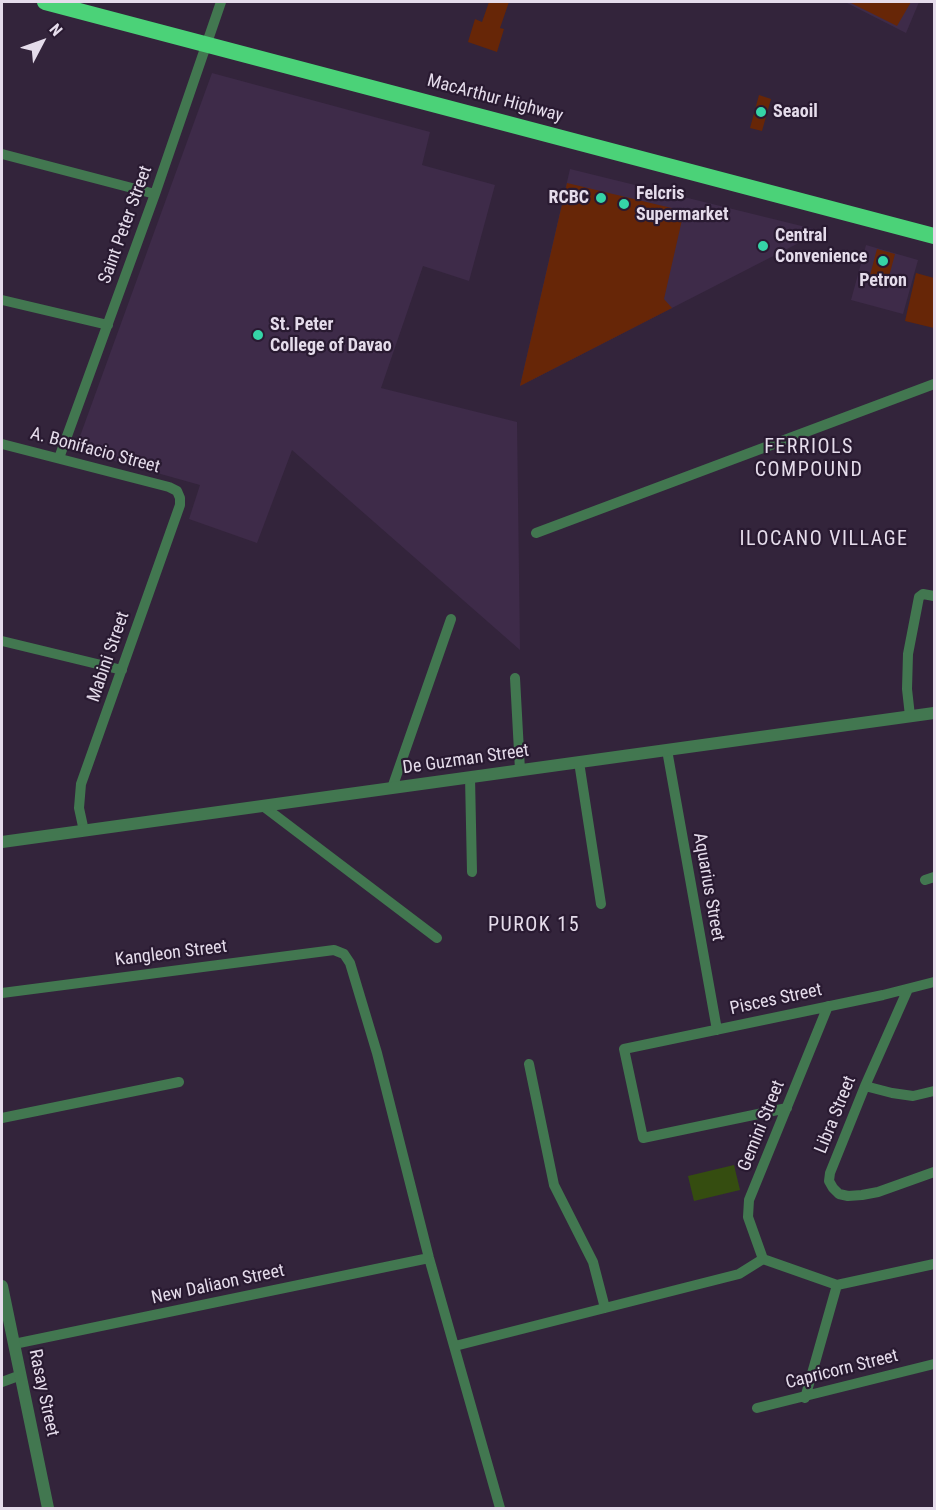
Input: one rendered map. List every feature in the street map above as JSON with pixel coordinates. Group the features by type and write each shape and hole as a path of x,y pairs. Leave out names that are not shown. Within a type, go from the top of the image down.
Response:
{"highway":[{"name":"MacArthur Highway","path":"45,2 934,236"}],"street":[{"name":"Saint Peter Street","path":"59,458 222,2"},
{"path":"2,154 155,194"},
{"path":"2,300 108,325"},
{"path":"536,533 934,384"},
{"name":"A. Bonifacio Street","path":"2,444 169,487 179,494"},
{"name":"Mabini Street","path":"84,831 79,808 81,784 180,505 179,494"},
{"path":"910,716 907,689 908,654 919,597 923,594 934,596"},
{"path":"392,788 451,619"},
{"path":"2,641 122,670"},
{"path":"515,678 520,770"},
{"name":"De Guzman Street","path":"2,842 934,713"},
{"name":"Aquarius Street","path":"667,750 717,1030"},
{"path":"579,762 601,904"},
{"path":"470,777 472,872"},
{"path":"263,806 437,938"},
{"name":"Kangleon Street","path":"2,993 330,950 344,954 350,963 377,1053 429,1258"},
{"name":"Pisces Street","path":"786,1108 643,1138 624,1049 934,982"},
{"name":"Libra Street","path":"908,989 865,1086 830,1173 829,1181 839,1194 862,1195 878,1192 934,1172"},
{"name":"Gemini Street","path":"763,1259 750,1226 747,1208 828,1006"},
{"path":"529,1064 554,1185 593,1262 605,1308"},
{"path":"2,1118 179,1082"},
{"path":"865,1086 913,1096 934,1091"},
{"path":"429,1258 500,1509"},
{"name":"New Daliaon Street","path":"14,1344 429,1258"},
{"path":"455,1346 739,1274 763,1259 837,1286 934,1264"},
{"name":"Rasay Street","path":"2,1286 48,1509"},
{"path":"805,1398 837,1286"},
{"name":"Capricorn Street","path":"757,1408 805,1398 934,1364"},
{"path":"2,1382 21,1375"}],"shaded area":[{"path":"845,2 919,2 906,33"},
{"name":"St. Peter College of Davao","path":"212,73 430,132 422,165 495,185 469,281 423,266 381,388 517,422 520,650 292,450 257,543 189,519 200,485 75,450"},
{"path":"570,169 822,231 520,386"},
{"path":"866,245 918,260 903,314 851,300"}],"green space":[{"path":"734,1165 740,1190 694,1201 688,1176"}],"building":[{"path":"489,2 509,2 500,28 504,29 497,52 468,42 475,19 482,22"},
{"path":"849,2 911,2 897,26"},
{"name":"Seaoil","path":"759,95 771,99 762,131 750,128"},
{"path":"567,183 684,211 664,299 672,308 520,386"},
{"name":"Petron","path":"877,249 895,254 887,284 869,279"},
{"path":"916,273 934,278 934,328 905,321"}],"place":[{"name":"Seaoil","path":"761,112"},
{"name":"RCBC","path":"601,198"},
{"name":"Felcris Supermarket","path":"624,204"},
{"name":"Central Convenience","path":"763,246"},
{"name":"Petron","path":"883,261"},
{"name":"St. Peter College of Davao","path":"258,335"}],"district":[{"name":"FERRIOLS COMPOUND","path":"809,460"},
{"name":"ILOCANO VILLAGE","path":"824,540"},
{"name":"PUROK 15","path":"534,926"}]}
